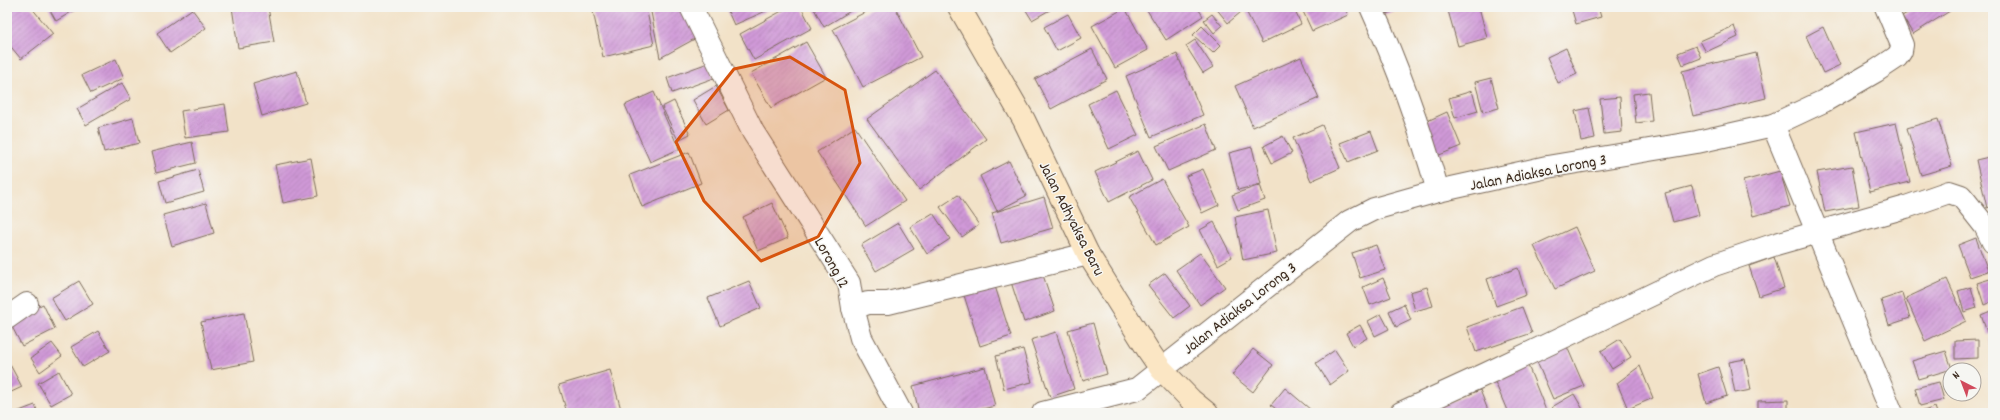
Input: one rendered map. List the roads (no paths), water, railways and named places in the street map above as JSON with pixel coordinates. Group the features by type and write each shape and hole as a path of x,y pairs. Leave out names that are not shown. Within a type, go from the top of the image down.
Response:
{"street":[{"name":"Lorong 12","path":"691,7 753,132 849,283 853,308 868,303 888,303 1088,254"},
{"name":"Jalan Adhyaksa Baru","path":"959,7 1024,120 1088,254 1148,350 1161,368 1207,413"},
{"path":"1371,7 1389,46 1422,134 1438,191"},
{"name":"Jalan Adiaksa Lorong 3","path":"1043,413 1137,389 1161,368 1350,221 1374,209 1438,191 1547,167 1776,130 1897,57 1901,51 1902,45 1886,7"},
{"path":"1776,130 1892,413"},
{"path":"1401,413 1714,266 1776,244 1906,207 1949,192 1955,193 1966,202 1985,226 1993,242"},
{"path":"7,318 27,304"},
{"path":"853,308 861,338 902,413"}]}
